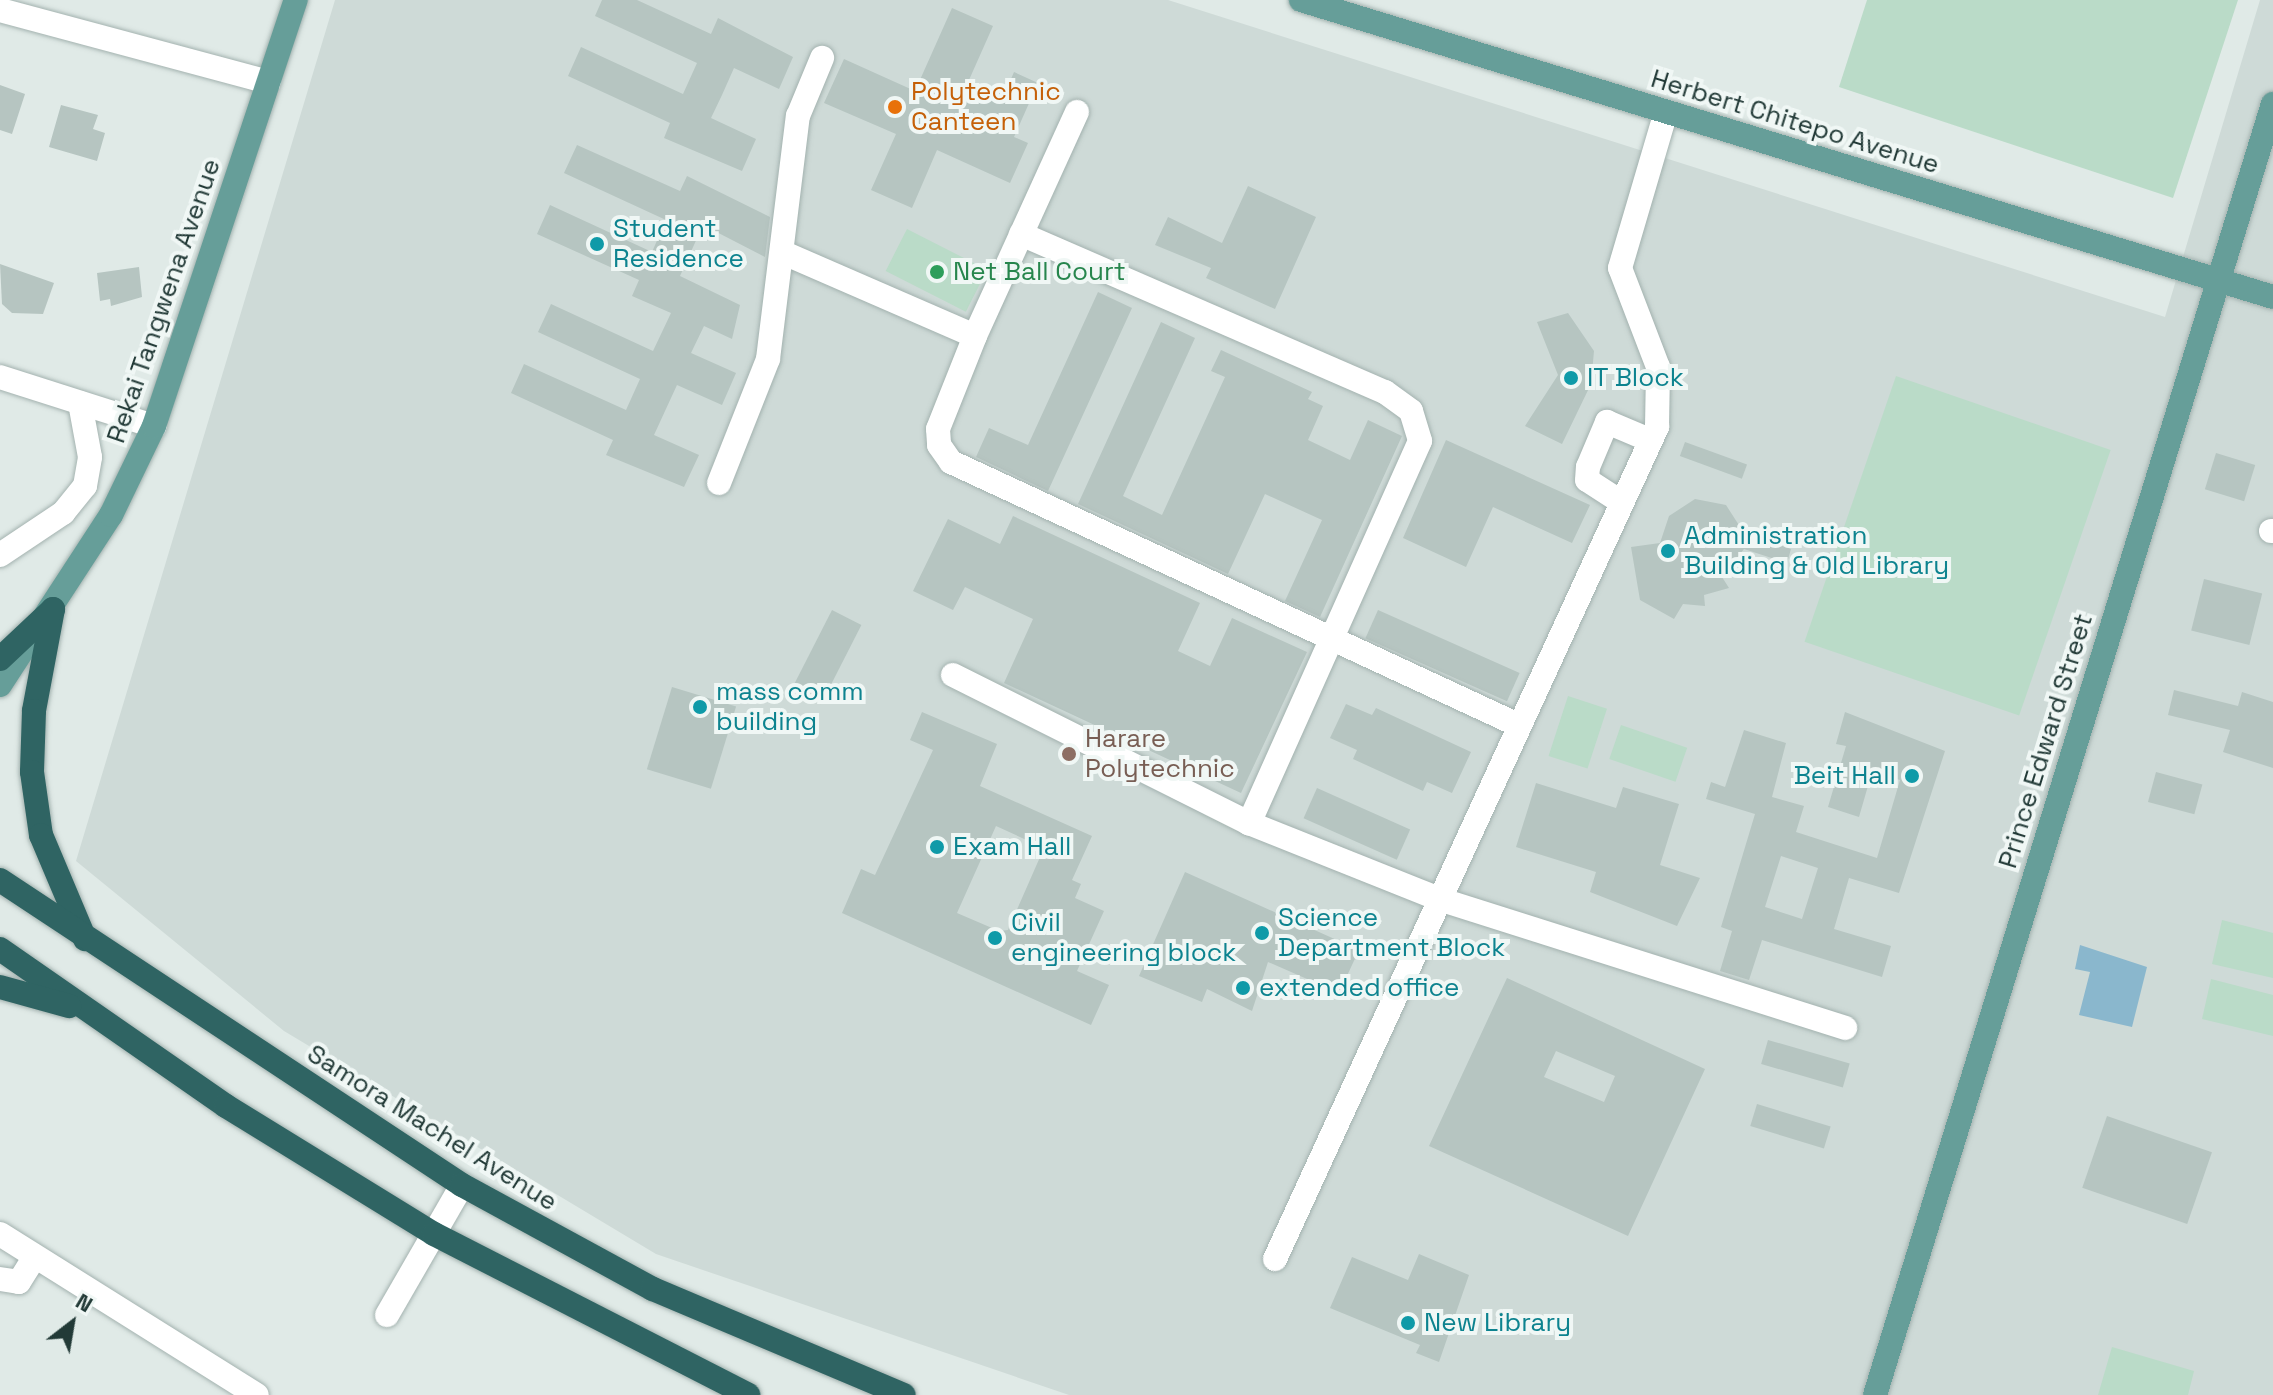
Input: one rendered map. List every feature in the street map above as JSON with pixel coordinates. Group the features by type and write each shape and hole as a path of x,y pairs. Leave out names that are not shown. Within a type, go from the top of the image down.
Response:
{"highway":[{"path":"0,659 53,609"},
{"path":"53,609 34,711 32,772 41,835 87,942"},
{"name":"Samora Machel Avenue","path":"0,880 87,942 462,1185 653,1289 904,1395"},
{"path":"0,949 87,1011 434,1234 748,1395"},
{"path":"0,987 87,1011"}],"main road":[{"name":"Rekai Tangwena Avenue","path":"0,685 53,609 154,426 296,0"},
{"name":"Herbert Chitepo Avenue","path":"1301,0 2273,297"},
{"name":"Prince Edward Street","path":"1875,1395 2273,105"}],"street":[{"path":"0,10 269,82"},
{"path":"719,483 768,359 784,253 798,116 822,58"},
{"path":"1077,112 975,336 938,429 951,462 1335,637 1518,725"},
{"path":"1275,1259 1442,900 1647,439 1657,427 1658,367 1620,268 1666,112"},
{"path":"1021,234 1385,392 1411,411 1420,441 1335,637 1249,823"},
{"path":"784,253 975,336"},
{"path":"0,377 154,426"},
{"path":"0,555 63,513 85,486 90,457 80,403"},
{"path":"1621,502 1587,480 1607,422 1647,439"},
{"path":"953,675 1249,823 1442,900 1845,1028"},
{"path":"387,1315 462,1185"},
{"path":"0,1234 33,1260 257,1395"},
{"path":"0,1279 19,1282 33,1260"}],"shaded area":[{"name":"Harare Polytechnic","path":"335,0 1168,0 2165,317 2260,0 2273,0 2273,1395 1069,1395 656,1254 284,1031 76,861"}],"green space":[{"path":"1867,0 2238,0 2173,198 1839,87"},
{"name":"Net Ball Court","path":"907,229 987,270 966,312 886,271"},
{"path":"1896,376 2111,450 2019,716 1805,642"},
{"path":"1568,696 1607,709 1588,769 1549,756"},
{"path":"1621,725 1687,748 1675,782 1609,759"},
{"path":"2222,920 2273,933 2273,978 2212,964"},
{"path":"2211,979 2273,995 2273,1036 2202,1019"},
{"path":"2112,1347 2194,1371 2188,1395 2098,1395"}],"water":[{"path":"2080,945 2147,967 2132,1027 2079,1015 2090,972 2075,969"}],"building":[{"name":"Student Residence","path":"602,0 637,0 711,34 718,18 793,57 779,89 734,68 711,118 756,139 742,171 664,138 670,123 568,76 581,47 683,94 697,63 595,16"},
{"name":"Polytechnic Canteen","path":"952,8 993,26 969,80 1004,95 1014,72 1038,83 1014,137 1028,143 1010,183 937,150 912,208 871,190 896,134 824,103 844,59 915,91"},
{"path":"0,85 25,94 12,134 0,130"},
{"path":"61,105 98,115 93,129 105,133 97,161 49,147"},
{"path":"577,145 680,191 687,176 770,217 765,257 703,225 680,276 740,305 732,339 704,326 691,353 736,373 722,405 677,385 654,435 699,455 684,487 606,455 613,440 511,393 524,364 626,410 640,379 538,332 551,304 653,351 671,313 632,296 639,280 537,234 550,205 652,252 666,220 564,173"},
{"path":"1248,186 1316,217 1275,309 1206,278 1211,268 1155,245 1168,217 1222,243"},
{"path":"0,264 54,283 43,314 12,313 2,304"},
{"path":"139,267 142,297 111,306 110,299 100,301 97,273"},
{"path":"1098,292 1132,308 1048,491 976,457 989,428 1028,445"},
{"name":"IT Block","path":"1568,313 1594,351 1591,384 1562,444 1525,426 1558,375 1537,322"},
{"path":"1161,322 1195,338 1123,496 1162,515 1225,377 1211,371 1221,350 1312,392 1308,399 1323,406 1308,440 1350,460 1368,420 1402,436 1320,617 1285,601 1322,520 1265,494 1228,574 1078,504"},
{"path":"1446,440 1590,505 1572,543 1493,507 1466,567 1403,538"},
{"path":"1685,442 1747,465 1742,479 1680,456"},
{"path":"2216,453 2255,465 2244,501 2205,489"},
{"name":"Administration Building & Old Library","path":"1695,499 1726,505 1744,533 1791,549 1787,563 1744,549 1722,577 1729,588 1704,595 1705,606 1683,604 1674,619 1640,600 1631,547 1660,543 1669,516"},
{"path":"1013,516 1200,603 1178,651 1210,666 1232,618 1307,652 1241,793 1004,683 1033,619 965,587 953,610 913,591 948,519 1000,544"},
{"path":"2204,579 2262,594 2249,645 2191,630"},
{"path":"832,610 861,625 821,704 792,689"},
{"path":"1378,610 1520,673 1507,701 1365,638"},
{"path":"672,687 736,707 711,789 647,769"},
{"path":"2174,690 2238,706 2242,692 2273,702 2273,768 2223,752 2230,730 2168,715"},
{"path":"1346,704 1372,715 1376,708 1471,752 1452,793 1427,782 1423,791 1353,759 1357,750 1330,738"},
{"path":"922,712 997,744 980,786 1092,836 1072,880 1081,884 1075,898 1104,911 1077,971 1109,985 1091,1025 842,913 861,869 875,875 933,750 910,740","holes":["996,826 1044,848 1008,930 999,931 957,913"]},
{"path":"1845,712 1945,751 1899,893 1849,878 1834,929 1891,946 1882,977 1762,940 1749,980 1720,971 1732,931 1721,927 1755,814 1706,799 1711,782 1725,787 1744,730 1786,743 1772,797 1804,806 1796,832 1877,858 1900,780 1872,772 1859,817 1828,807 1846,746 1836,744","holes":["1781,856 1818,868 1802,919 1765,907"]},
{"path":"2156,772 2202,784 2194,814 2148,802"},
{"path":"1536,783 1616,808 1623,787 1679,804 1660,865 1700,878 1677,926 1590,892 1596,872 1516,847"},
{"name":"Harare Polytechnic","path":"1317,788 1410,829 1397,860 1304,818"},
{"path":"1185,872 1359,950 1339,993 1268,962 1252,1011 1207,989 1202,1002 1139,976"},
{"path":"1507,978 1705,1069 1628,1236 1429,1146","holes":["1556,1051 1615,1076 1604,1102 1544,1077"]},
{"path":"1768,1040 1850,1063 1843,1087 1761,1064"},
{"path":"1757,1104 1831,1127 1824,1149 1750,1126"},
{"path":"2107,1116 2212,1152 2187,1224 2082,1188"},
{"name":"New Library","path":"1419,1254 1469,1275 1439,1362 1416,1353 1420,1345 1330,1308 1352,1257 1408,1280"}],"place":[{"name":"Polytechnic Canteen","path":"895,107"},
{"name":"Student Residence","path":"597,244"},
{"name":"Net Ball Court","path":"937,272"},
{"name":"IT Block","path":"1571,378"},
{"name":"Administration Building & Old Library","path":"1668,551"},
{"name":"mass comm building","path":"700,707"},
{"name":"Harare Polytechnic","path":"1069,754"},
{"name":"Beit Hall","path":"1912,776"},
{"name":"Exam Hall","path":"937,847"},
{"name":"Science Department Block","path":"1262,933"},
{"name":"Civil engineering block","path":"995,938"},
{"name":"extended office","path":"1243,988"},
{"name":"New Library","path":"1408,1323"}]}
